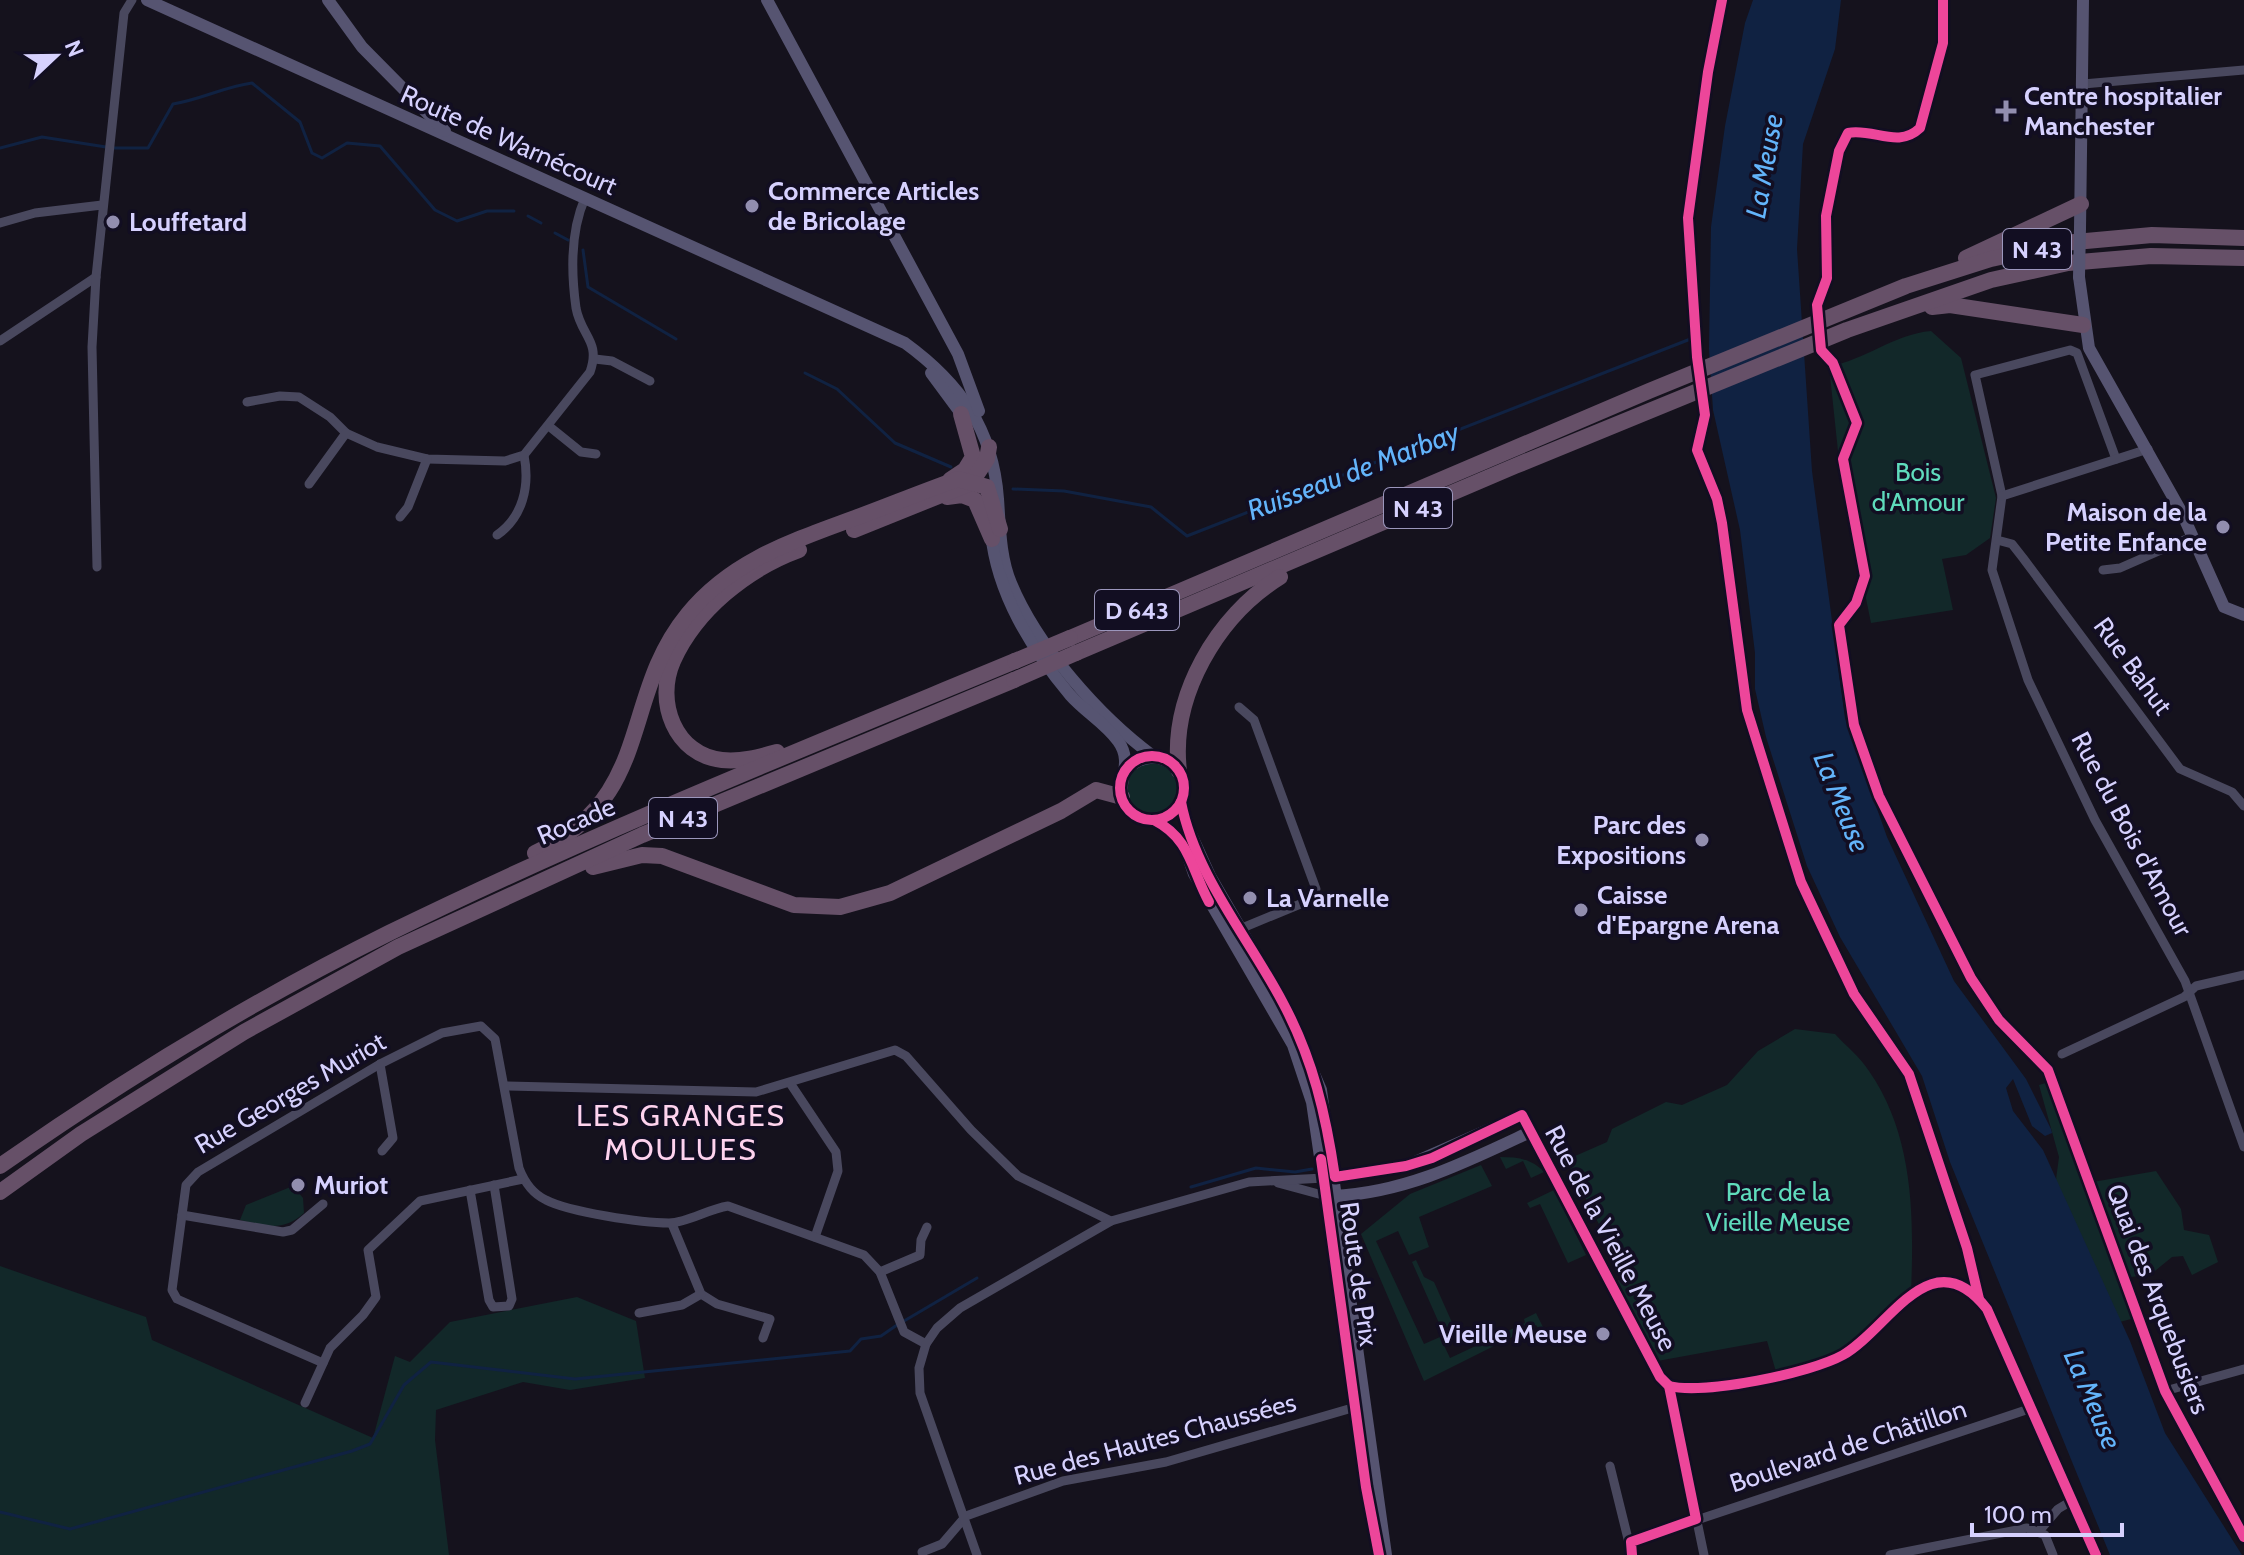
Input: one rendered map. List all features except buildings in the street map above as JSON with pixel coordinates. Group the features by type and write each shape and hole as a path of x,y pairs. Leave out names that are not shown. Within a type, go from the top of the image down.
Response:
{"highway":[{"path":"1906,286 2081,204"},
{"name":"N 43","path":"1204,582 1649,391 1906,286 1991,259 2064,243 2152,235 2244,238"},
{"name":"N 43","path":"0,1192 81,1134 244,1032 450,922 642,835 1014,680 1073,646 1321,551 1515,466 1656,411 1847,330 1991,280 2068,263 2151,256 2244,258"},
{"path":"1883,317 1950,305 2083,325"},
{"path":"855,728 759,757 735,761 703,755 688,746 674,728 666,691 672,664 700,620 753,571 938,492 961,474 973,457 961,414"},
{"path":"988,442 985,481 996,534"},
{"path":"503,878 519,861 577,828 613,786 638,730 658,662 670,639 708,593 763,552 938,492 985,481"},
{"path":"938,492 975,500 996,534"},
{"path":"1179,771 1176,743 1179,725 1202,662 1224,625 1258,590 1321,551"},
{"name":"Rocade","path":"0,1166 71,1116 261,1001 385,935 503,878 855,728 1015,661 1073,646 1204,582"},
{"path":"450,922 573,873 642,855 684,863 794,905 840,907 890,893 1061,811 1096,790 1122,797"}],"main road":[{"name":"Route de Warnécourt","path":"147,0 905,343 927,358 944,380 974,433 985,481"},
{"path":"328,0 362,47 453,139"},
{"path":"767,0 959,357 988,442"},
{"path":"2083,0 2079,277 2083,325 2089,348 2148,449 2193,536 2224,607 2244,615"},
{"name":"Route de Warnécourt","path":"852,321 925,366 963,395 988,442 985,481"},
{"path":"927,358 943,359 949,352 950,341"},
{"path":"944,380 950,341"},
{"path":"944,380 958,372 959,357"},
{"path":"996,534 1006,570 1022,607 1075,683 1153,756"},
{"path":"996,534 997,571 1022,627 1070,695 1120,743 1128,768"},
{"path":"1122,797 1120,787 1128,768 1144,757 1163,758 1179,771"},
{"name":"Route de Prix","path":"1179,771 1184,791 1181,802 1190,832 1234,931"},
{"name":"Route de Prix","path":"1122,797 1133,814 1154,820 1182,839 1194,874 1300,1036 1321,1090 1379,1555"},
{"path":"1154,820 1170,815 1181,802"},
{"name":"Rue de la Vieille Meuse","path":"1330,1178 1419,1162 1522,1115 1530,1132"},
{"path":"1332,1196 1401,1187 1445,1172 1530,1132"},
{"name":"Route de Prix","path":"1361,1406 1386,1555"}],"street":[{"path":"97,567 92,347 96,277 124,13 132,0"},
{"path":"1943,0 1943,43"},
{"path":"2083,84 2244,70"},
{"path":"247,402 280,396 299,397 323,411 346,433 377,447 427,459 505,461 524,455 550,427 590,372 595,359 595,349 577,310 573,226 585,198"},
{"path":"0,223 35,213 102,205"},
{"path":"0,341 96,277"},
{"name":"Rue du Bois d'Amour","path":"2116,459 2077,353 2070,350 1975,375 2002,496 1992,570 2028,680 2095,820 2189,991 2244,1147"},
{"path":"595,359 612,361 650,381"},
{"path":"550,427 581,452 596,454"},
{"path":"309,484 346,433"},
{"path":"2002,496 2148,449"},
{"path":"497,535 519,514 527,471 524,455"},
{"path":"400,517 408,507 427,459"},
{"path":"2103,570 2120,568 2193,536"},
{"name":"Rue Bahut","path":"1997,540 2012,544 2180,769 2232,792 2244,806"},
{"path":"1234,931 1310,900 1316,889 1254,720 1239,707"},
{"path":"2062,1054 2184,997 2189,991 2244,975"},
{"name":"Rue Georges Muriot","path":"323,1363 177,1299 172,1290 186,1185 198,1172 380,1064 442,1033 481,1026 495,1039 505,1086"},
{"path":"926,1344 904,1332 880,1272 864,1255 728,1206 708,1209 672,1224 564,1207 545,1200 523,1179 513,1145 505,1086 756,1092 895,1050 906,1056 971,1130 1018,1176 1111,1221"},
{"path":"380,1064 393,1138 382,1151"},
{"path":"790,1083 836,1152 838,1171 815,1237"},
{"name":"Rue de la Vieille Meuse","path":"1530,1132 1660,1377 1669,1386 1704,1555"},
{"path":"977,1555 966,1516 920,1393 919,1368 926,1344 937,1328 960,1308 1111,1221 1215,1191 1267,1180 1330,1178"},
{"path":"305,1403 330,1348 376,1297 368,1250 420,1201 523,1179"},
{"path":"1267,1180 1332,1196"},
{"path":"470,1190 489,1300 493,1307 501,1308 509,1306 512,1299 494,1185"},
{"path":"182,1215 283,1232 292,1230 323,1204"},
{"path":"672,1224 701,1294 717,1304 770,1319 763,1338"},
{"path":"880,1272 920,1255 921,1240 927,1227"},
{"path":"1669,1386 1712,1388 1839,1357 1862,1341 1922,1286 1947,1283 1963,1287 1987,1309 2096,1555"},
{"path":"639,1313 682,1305 701,1294"},
{"name":"Quai des Arquebusiers","path":"2138,1319 2165,1391 2244,1537"},
{"path":"2165,1391 2244,1369"},
{"name":"Rue des Hautes Chaussées","path":"922,1552 942,1544 966,1516 1063,1481 1166,1462 1361,1406"},
{"name":"Boulevard de Châtillon","path":"1631,1542 2032,1408"},
{"path":"1610,1466 1632,1555"},
{"path":"2040,1530 2058,1509 2073,1500"},
{"path":"1889,1555 2027,1528 2040,1530"},
{"path":"2040,1530 2053,1555"}],"green space":[{"name":"Bois d'Amour","path":"1931,331 1961,358 1996,498 1990,538 1966,555 1942,559 1953,610 1871,623 1840,470 1829,366 1854,359 1904,337"},
{"path":"1153,762 1171,770 1179,788 1171,806 1153,814 1135,806 1127,788 1135,770"},
{"name":"Parc de la Vieille Meuse","path":"1795,1029 1835,1034 1865,1066 1884,1096 1895,1122 1908,1178 1912,1235 1911,1293 1852,1350 1777,1375 1767,1341 1652,1362 1612,1285 1625,1275 1566,1160 1607,1142 1612,1129 1666,1102 1682,1105 1727,1085 1758,1051"},
{"path":"2049,1082 2073,1158 2087,1183 2156,1171 2181,1209 2184,1230 2209,1235 2218,1262 2192,1275 2183,1256 2172,1257 2150,1275 2120,1278 2135,1318 2112,1324 2053,1202 2059,1157 2039,1085"},
{"path":"1500,1157 1524,1160 1544,1172 1531,1178 1523,1161 1506,1169"},
{"path":"1481,1165 1492,1186 1419,1217 1429,1247 1409,1255 1398,1231 1376,1241 1424,1344 1440,1337 1450,1358 1525,1323 1524,1319 1536,1313 1543,1327 1539,1329 1536,1325 1424,1381 1361,1234 1410,1194"},
{"path":"293,1186 303,1198 304,1213 297,1219 274,1226 240,1220 246,1205"},
{"path":"1554,1190 1586,1255 1568,1263 1540,1204 1530,1208 1527,1203"},
{"path":"1416,1260 1424,1277 1434,1282 1454,1327 1443,1332 1412,1262"},
{"path":"0,1266 146,1317 152,1340 373,1438 395,1356 410,1362 450,1322 577,1297 636,1321 645,1378 570,1390 523,1382 436,1410 435,1440 449,1555 0,1555"}],"water":[{"name":"La Meuse","path":"1753,0 1841,0 1835,49 1803,144 1797,249 1812,471 1845,718 1887,837 1954,981 2026,1079 2051,1129 2052,1133 2045,1136 2032,1126 2013,1079 2006,1088 2013,1111 2043,1150 2130,1341 2165,1433 2242,1555 2110,1555 1950,1162 1922,1076 1840,937 1807,866 1766,737 1755,689 1755,653 1740,530 1713,410 1709,349 1711,227 1725,126 1745,23"}],"waterway":[{"name":"Ruisseau de Marbay","path":"113,148 148,148 173,104 252,83 300,122 312,153 322,158 347,143 380,146 435,210 457,221 487,211 514,211"},
{"name":"Ruisseau de Marbay","path":"0,148 42,137 106,147"},
{"name":"Ruisseau de Marbay","path":"528,216 541,223"},
{"name":"Ruisseau de Marbay","path":"555,233 568,240"},
{"name":"Ruisseau de Marbay","path":"583,250 588,287 676,339"},
{"name":"Ruisseau de Marbay","path":"1013,489 1064,491 1151,507 1187,536 1693,338"},
{"name":"Ruisseau de Marbay","path":"805,373 837,389 895,443 951,467"},
{"path":"1191,1187 1256,1168 1295,1172 1312,1169"},
{"path":"904,1321 977,1278"},
{"path":"0,1512 70,1529 352,1451 370,1444 404,1385 431,1362 575,1379 850,1351 861,1339 881,1336 897,1325"}],"cycle path":[{"path":"1722,0 1708,72 1688,218 1697,357 1705,415 1697,450 1717,499 1722,523 1747,710 1801,882 1854,994 1909,1074 1967,1248 1979,1299"},
{"path":"1943,0 1943,43 1920,128 1903,137 1848,133 1839,151 1826,216 1827,278 1817,305 1821,350 1833,363 1857,423 1843,459 1865,576 1856,603 1839,625 1854,725 1879,796 1971,978 1999,1020 2048,1070 2165,1391 2244,1537"},
{"path":"1152,756 1175,765 1184,788 1175,811 1152,820 1129,811 1120,788 1129,765 1152,756"},
{"path":"1181,802 1188,829 1210,881 1269,979 1303,1045 1323,1109 1335,1177 1406,1166 1432,1158 1522,1115 1660,1377 1669,1386 1696,1519 1631,1542 1632,1555"},
{"path":"1154,820 1176,836 1183,846 1209,902"},
{"path":"1321,1159 1366,1487 1379,1555"},
{"path":"1669,1386 1731,1385 1807,1369 1843,1355 1911,1295 1929,1285 1947,1282 1967,1289 1987,1309 2096,1555"}],"place":[{"name":"Centre hospitalier Manchester","path":"2006,111"},
{"name":"Commerce Articles de Bricolage","path":"752,206"},
{"name":"Louffetard","path":"113,222"},
{"name":"Maison de la Petite Enfance","path":"2223,527"},
{"name":"Parc des Expositions","path":"1702,840"},
{"name":"La Varnelle","path":"1250,898"},
{"name":"Caisse d'Epargne Arena","path":"1581,910"},
{"name":"Muriot","path":"298,1185"},
{"name":"Vieille Meuse","path":"1603,1334"}],"district":[{"name":"LES GRANGES MOULUES","path":"681,1132"}]}
